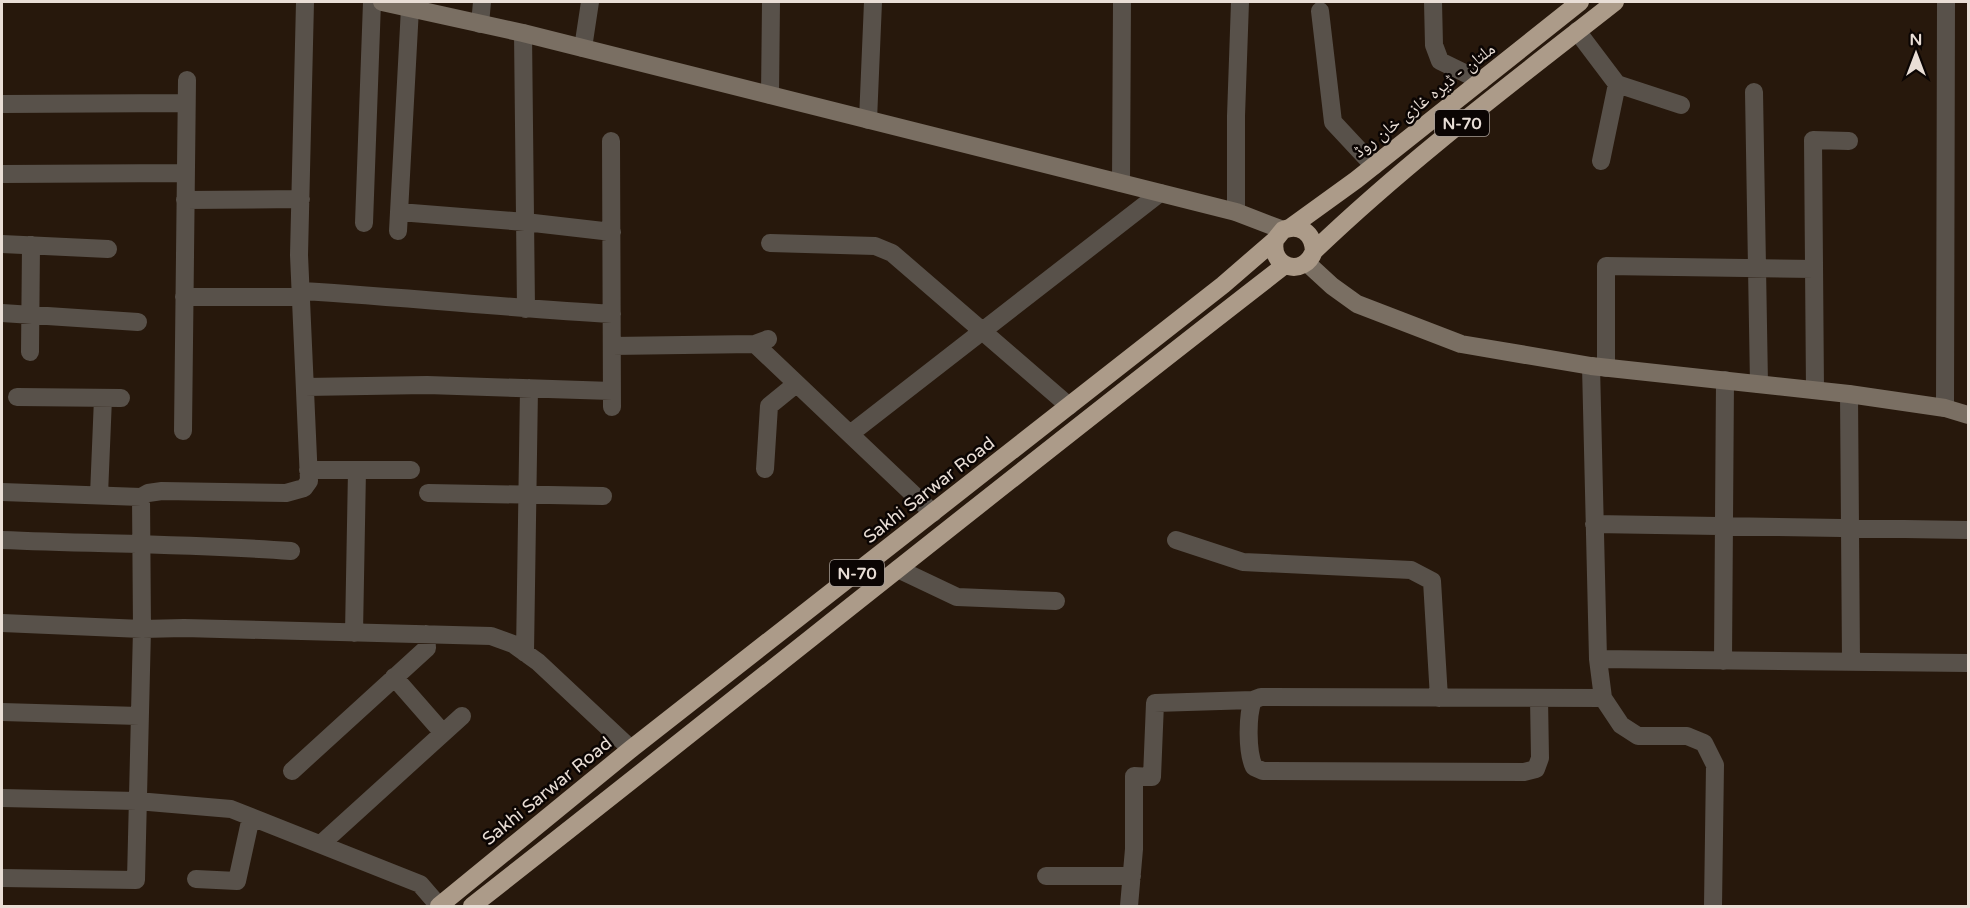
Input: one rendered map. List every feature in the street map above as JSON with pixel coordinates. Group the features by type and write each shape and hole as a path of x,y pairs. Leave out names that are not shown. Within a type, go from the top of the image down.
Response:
{"highway":[{"name":"ملتان - ڈیرہ غازی خان روڈ","path":"1283,233 1374,166 1580,2"},
{"name":"N-70","path":"1310,257 1341,225 1491,98 1615,2"},
{"path":"1298,228 1311,236 1310,257 1300,266 1285,265 1275,254 1274,247 1283,233 1298,228"},
{"name":"Sakhi Sarwar Road","path":"439,906 631,749 1230,279 1283,233"},
{"name":"N-70","path":"472,906 1074,429 1285,265"}],"main road":[{"path":"382,2 523,33 1236,212 1283,233"},
{"path":"1310,257 1332,286 1357,304 1461,344 1598,367 1849,394 1945,408 1968,415"}],"street":[{"path":"2,492 141,497 148,493 162,491 286,493 304,488 309,482 299,255 305,2"},
{"path":"364,223 372,2"},
{"path":"480,24 482,2"},
{"path":"583,48 590,2"},
{"path":"770,95 771,2"},
{"path":"868,120 873,2"},
{"path":"1121,183 1122,2"},
{"path":"1236,212 1236,116 1240,2"},
{"path":"1433,2 1434,45 1440,61 1481,81"},
{"path":"1945,408 1946,2"},
{"path":"398,231 410,8"},
{"path":"1320,11 1333,122 1374,166"},
{"path":"1577,31 1617,84 1681,105"},
{"path":"523,33 526,309"},
{"path":"183,431 187,80"},
{"path":"1601,161 1617,84"},
{"path":"1754,92 1759,384"},
{"path":"2,104 186,103"},
{"path":"1815,390 1813,140 1850,141"},
{"path":"305,387 427,385 529,388 612,399 611,141"},
{"path":"2,174 186,173"},
{"path":"850,434 1160,193"},
{"path":"185,200 301,199"},
{"path":"399,212 525,222 612,232"},
{"path":"770,243 875,246 892,253 1069,406"},
{"path":"2,244 108,249"},
{"path":"30,352 31,245"},
{"path":"1713,906 1715,765 1704,743 1687,736 1638,736 1621,725 1603,698 1598,659 1594,524 1598,367 1606,266 1814,269"},
{"path":"184,297 301,294 384,296 612,314"},
{"path":"2,313 138,322"},
{"path":"612,346 762,342 796,384 933,513"},
{"path":"1723,661 1725,380"},
{"path":"765,469 769,406 796,384"},
{"path":"525,653 529,388"},
{"path":"1849,394 1851,662"},
{"path":"17,397 112,398 99,495"},
{"path":"308,470 411,470"},
{"path":"354,633 357,470"},
{"path":"428,493 603,496"},
{"path":"2,878 136,880 142,629 141,497"},
{"path":"1594,524 1968,530"},
{"path":"2,540 218,546 291,551"},
{"path":"1176,540 1243,562 1411,570 1432,581 1439,698"},
{"path":"898,569 957,597 1056,601"},
{"path":"2,623 142,629 184,628 491,636 513,644 538,662 631,749"},
{"path":"292,771 426,648 426,634"},
{"path":"1598,659 1968,663"},
{"path":"394,677 443,733"},
{"path":"1130,906 1134,776 1152,777 1155,703 1253,700 1261,697 1603,698"},
{"path":"1253,700 1250,708 1249,757 1254,767 1263,771 1524,772 1536,769 1540,758 1539,698"},
{"path":"2,712 140,716"},
{"path":"321,844 462,716"},
{"path":"2,798 137,801 231,809 420,884 439,906"},
{"path":"196,879 237,881 250,816"},
{"path":"1046,876 1132,876"}]}
